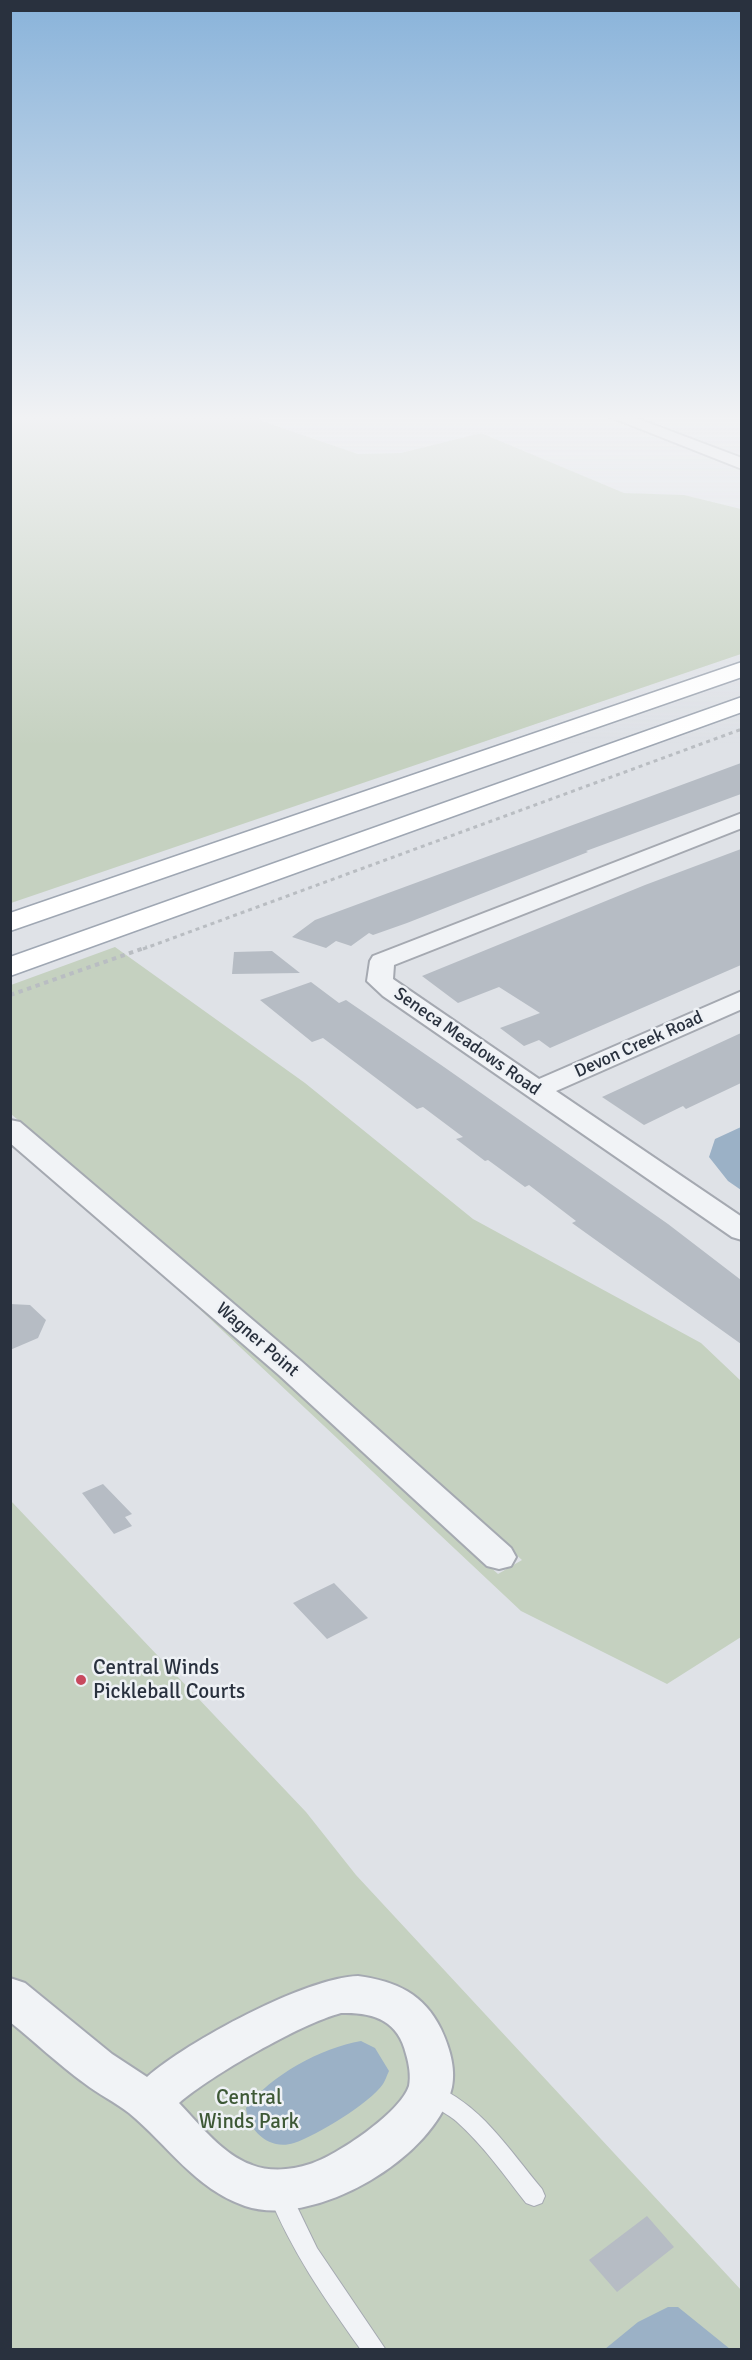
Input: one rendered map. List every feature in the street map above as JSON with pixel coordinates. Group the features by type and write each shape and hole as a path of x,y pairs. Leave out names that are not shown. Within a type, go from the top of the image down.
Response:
{"main road":[{"path":"10,923 741,669"},
{"path":"10,967 741,704"}],"street":[{"name":"Seneca Meadows Road","path":"741,820 382,961 380,981 741,1231"},
{"name":"Devon Creek Road","path":"537,1090 741,999"},
{"name":"Wagner Point","path":"10,1128 290,1368 499,1557"},
{"path":"10,1996 99,2070 149,2103 194,2149 227,2176 263,2190 296,2190 319,2183 350,2168 377,2150 411,2116 428,2093 432,2071 427,2045 417,2022 397,2004 374,1994 339,1995 295,2013 186,2074 149,2103"}],"lane":[{"path":"428,2093 445,2098 464,2114 534,2196"},
{"path":"278,2190 287,2216 308,2254 375,2349"}],"path":[{"path":"10,995 202,928 741,729"}],"green space":[{"path":"11,525 741,525 741,654 11,903"},
{"path":"115,947 305,1083 473,1219 701,1343 741,1381 741,1637 667,1684 521,1611 158,1270 278,1374 498,1574 522,1560 301,1362 11,1114 11,985"},
{"name":"Central Winds Park","path":"11,1501 306,1812 356,1875 742,2291 741,2349 11,2349"}],"water":[{"path":"741,1127 741,1190 728,1181 709,1157 715,1139"},
{"path":"361,2041 375,2048 389,2071 383,2084 367,2100 328,2126 294,2143 285,2145 269,2142 256,2131 246,2108 256,2096 298,2065 330,2050"},
{"path":"668,2307 678,2307 730,2349 605,2349 638,2322"}],"building":[{"path":"741,763 741,794 586,851 588,852 407,923 373,935 369,933 351,946 336,941 326,948 292,937 315,920"},
{"path":"741,849 741,965 550,1048 539,1040 524,1046 500,1028 540,1013 499,987 458,1003 422,976 645,885"},
{"path":"272,951 300,973 232,974 234,952"},
{"path":"311,982 339,1003 346,1000 444,1067 668,1224 741,1280 741,1344 572,1223 576,1221 529,1185 525,1187 488,1160 485,1161 456,1139 463,1137 423,1107 417,1109 323,1038 312,1042 260,1000"},
{"path":"741,1033 741,1083 686,1109 683,1106 644,1125 602,1097"},
{"path":"10,1304 30,1305 46,1320 38,1338 10,1350"},
{"path":"103,1484 132,1514 125,1517 132,1526 114,1534 82,1493"},
{"path":"334,1583 368,1618 327,1639 293,1603"},
{"path":"647,2216 674,2247 617,2292 589,2260"}],"place":[{"name":"Central Winds Pickleball Courts","path":"81,1680"}]}
